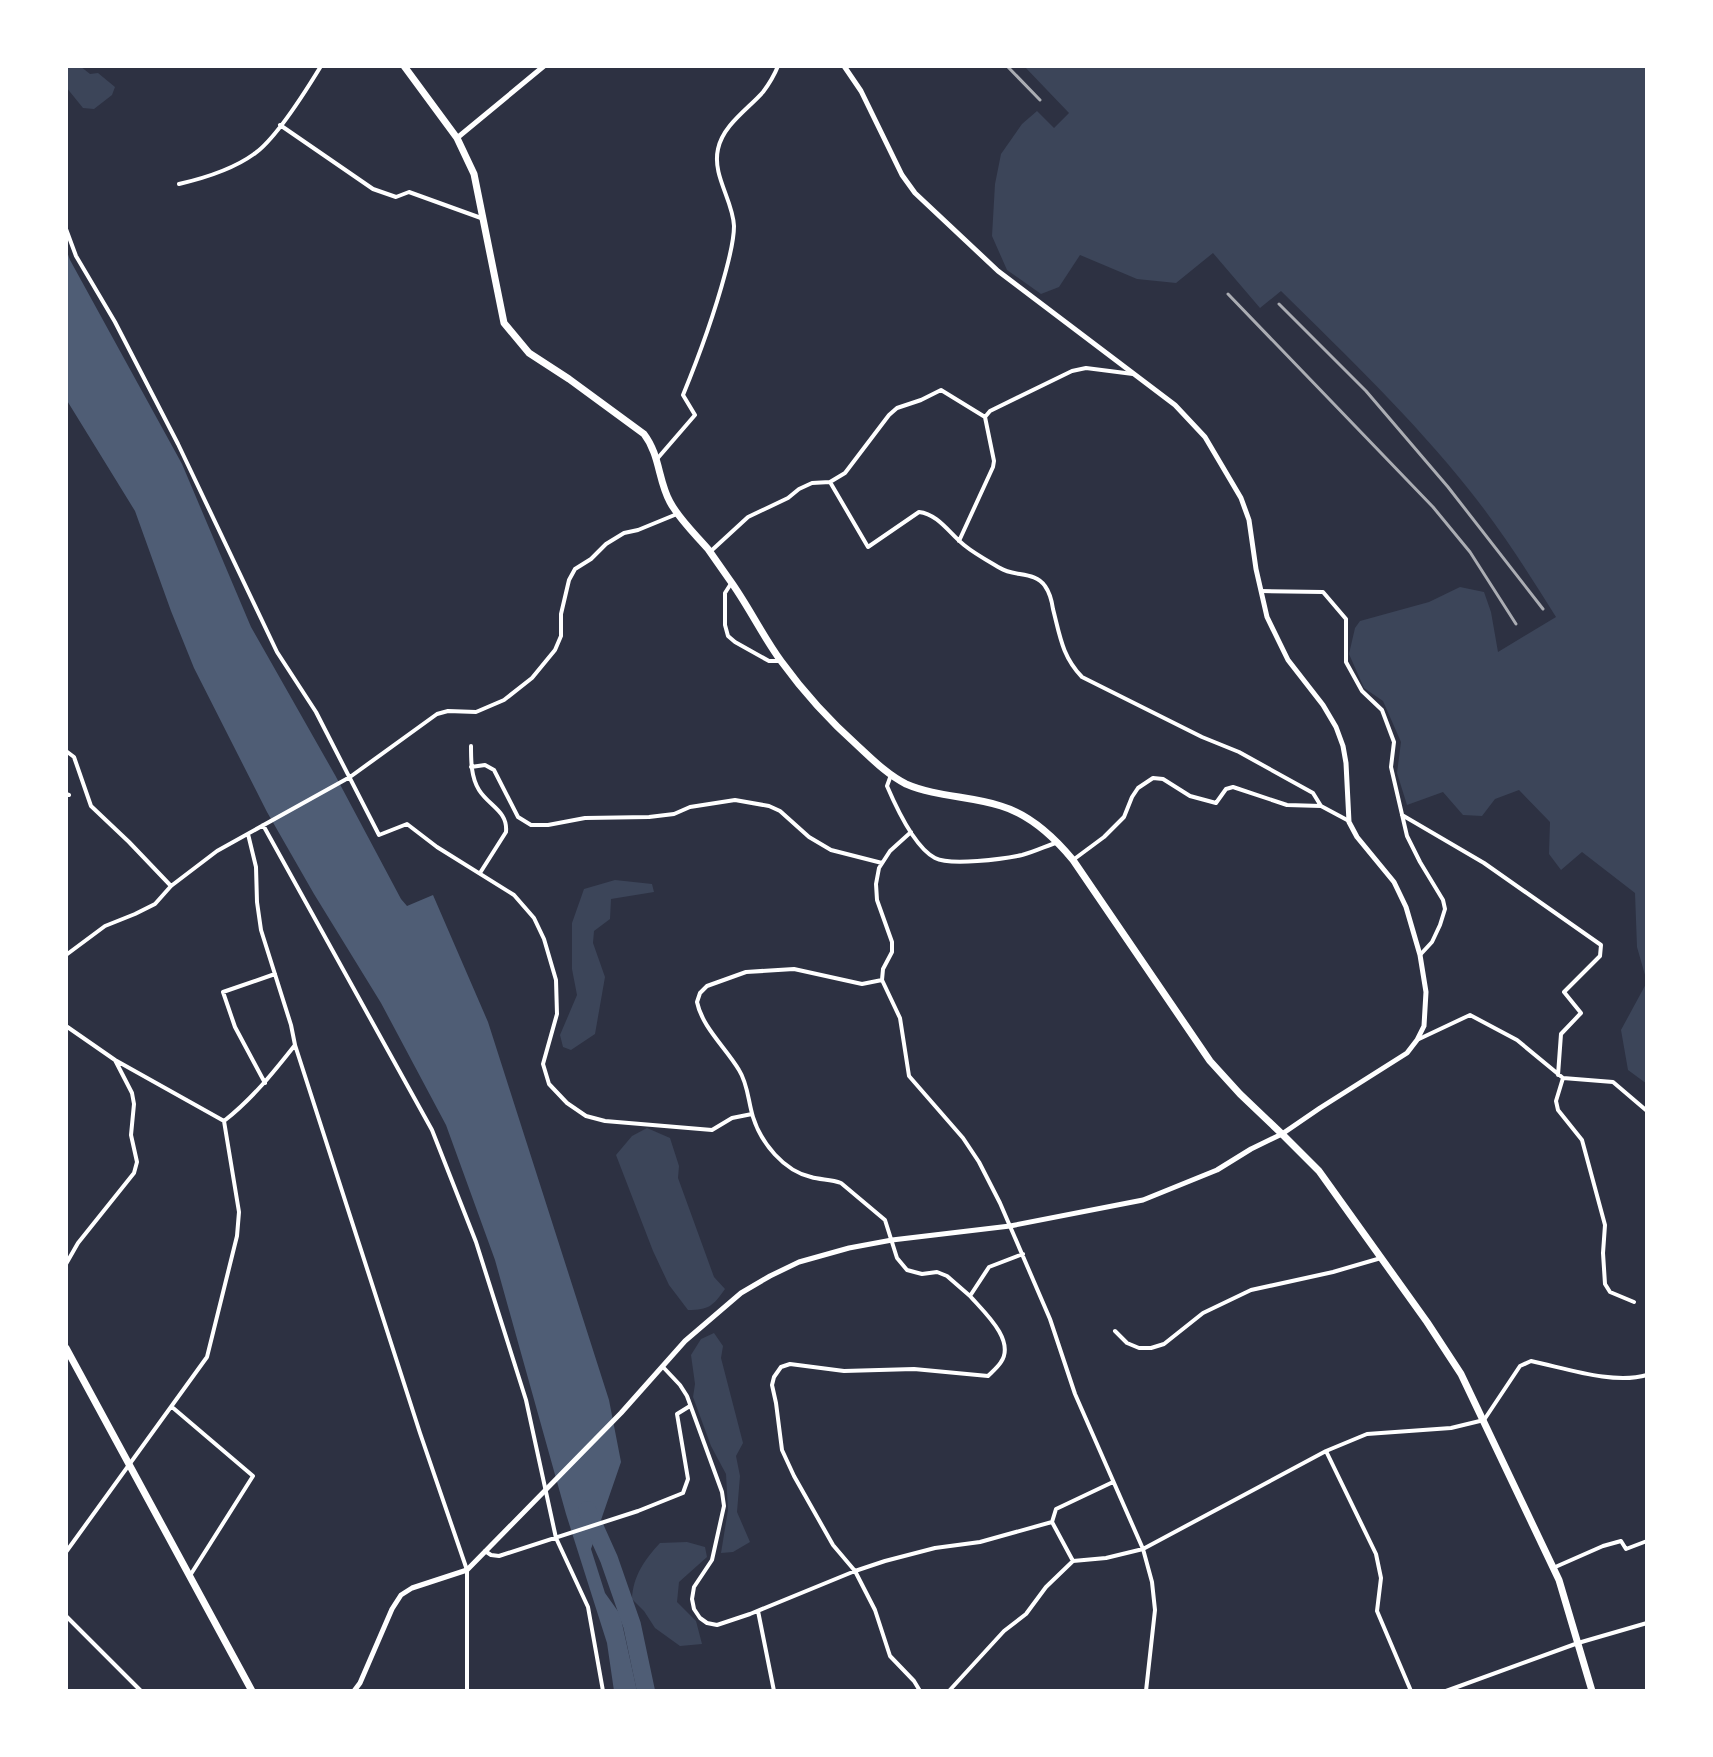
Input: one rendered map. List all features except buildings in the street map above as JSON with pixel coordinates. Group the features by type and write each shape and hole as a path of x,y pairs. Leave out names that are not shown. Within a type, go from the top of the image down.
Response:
{"main road":[{"path":"404,66 457,138 474,174 504,323 529,353 644,434 652,445 665,491 677,514 732,582 781,661 805,690 855,744 891,775 927,792 1000,806 1018,813 1058,842 1210,1061 1319,1171 1461,1374 1559,1580 1592,1691"},
{"path":"66,1348 252,1691"}],"street":[{"path":"179,184 227,170 256,153 280,125 321,66"},
{"path":"457,138 544,66"},
{"path":"657,459 695,415 683,395 700,353 728,262 734,229 719,175 718,147 729,128 768,85 778,66"},
{"path":"354,1691 401,1595 412,1588 467,1570 621,1413 685,1341 741,1293 799,1262 836,1251 892,1240 1010,1226 1143,1200 1217,1170 1282,1134 1407,1053 1424,1026 1426,992 1420,955 1406,907 1394,882 1357,837 1349,822 1343,746 1323,705 1288,660 1267,617 1249,520 1225,469 1205,437 1175,405 998,271 915,193 902,175 861,91 844,66"},
{"path":"280,125 373,189 396,197 409,192 483,219"},
{"path":"66,229 76,256 115,322 178,444 277,652 316,712 379,835 407,824 437,847 514,895 534,918 544,939 556,980 557,1014 543,1064 549,1084 567,1103 586,1116 605,1121 712,1130 732,1118 752,1114"},
{"path":"985,417 990,411 1072,371 1086,368 1133,374"},
{"path":"710,552 748,517 812,483 830,482 845,473 897,408 941,390 985,417 994,461 959,541"},
{"path":"830,482 868,547 919,512 926,513 936,518 959,541 1007,573 1033,576 1044,584 1051,598 1065,655 1082,677 1202,737 1239,752 1313,793 1321,806"},
{"path":"66,955 105,926 155,904 171,886 217,851 350,777 437,714 448,711 476,712 504,700 532,678 555,650 561,636 561,614 569,580 575,569 624,533 677,514"},
{"path":"732,582 725,593 728,636 769,661 781,661"},
{"path":"1261,591 1323,592 1346,619 1346,662 1362,691 1382,710 1394,742 1391,767 1407,836 1445,909 1432,942 1420,955"},
{"path":"471,746 471,767 479,790 504,816 506,824 506,832 480,873"},
{"path":"66,751 74,757 91,806 171,886"},
{"path":"471,767 485,765 494,770 518,817 531,825 585,818 674,814 690,807 735,800 780,811 809,837 831,850 882,863"},
{"path":"891,775 887,786 911,832 936,859 952,863 1023,855 1058,842"},
{"path":"1073,860 1124,817 1138,788 1153,778 1163,779 1190,796 1216,803 1226,789 1233,787 1287,805 1321,806 1349,822"},
{"path":"1402,815 1484,863 1601,945 1600,956 1564,992 1581,1013 1561,1034 1556,1101 1558,1110 1582,1140 1605,1225 1605,1284 1610,1292 1634,1302"},
{"path":"263,825 432,1130 476,1242 522,1386 557,1538 588,1607 603,1691"},
{"path":"911,832 890,851 879,868 877,900 892,942 892,952 883,969 882,980 900,1018 909,1076 963,1138 979,1162 1023,1254 1050,1319 1075,1394 1143,1549 1152,1582 1155,1610 1146,1691"},
{"path":"248,834 256,867 261,930 295,1045 467,1570 467,1691"},
{"path":"882,980 862,984 794,969 746,972 707,986 697,1002 704,1020 742,1075 757,1129 777,1158 800,1173 841,1183 885,1220 897,1258 907,1270 922,1274 937,1272 947,1276 996,1325 1006,1347 1003,1360 988,1376 914,1369 844,1371 790,1364 781,1367 774,1377 772,1385 782,1450 794,1476 833,1545 855,1571 875,1610 890,1656 920,1691"},
{"path":"265,1083 235,1027 223,992 275,974"},
{"path":"1417,1040 1470,1015 1517,1040 1560,1076 1613,1082 1647,1111"},
{"path":"66,1026 115,1060 224,1121"},
{"path":"224,1121 265,1083 295,1045"},
{"path":"66,1264 78,1243 134,1173 137,1162 131,1135 132,1093 115,1060"},
{"path":"66,1552 207,1357 237,1236 239,1212 224,1121"},
{"path":"970,1296 989,1267 1023,1254"},
{"path":"1115,1331 1127,1343 1139,1348 1151,1348 1164,1344 1203,1313 1251,1290 1381,1258"},
{"path":"949,1691 1004,1631 1026,1614 1046,1587 1073,1561 1106,1558 1143,1549 1326,1451 1367,1434 1451,1428 1484,1420 1520,1366 1531,1361 1620,1378 1647,1375"},
{"path":"662,1366 680,1385 722,1492 724,1506 712,1560 694,1587 692,1599 694,1609 707,1623 717,1625 758,1611 855,1571 935,1548 980,1542 1052,1522"},
{"path":"485,1551 499,1556 638,1511 683,1493 688,1479 677,1414 690,1406"},
{"path":"172,1407 253,1476 190,1575"},
{"path":"1326,1451 1376,1554 1381,1578 1377,1611 1411,1691"},
{"path":"1073,1561 1052,1522 1056,1509 1113,1482"},
{"path":"1553,1568 1603,1546 1621,1541 1626,1549 1647,1541"},
{"path":"758,1611 774,1691"},
{"path":"66,1616 141,1691"},
{"path":"1446,1691 1578,1643 1647,1623"}],"shaded area":[{"path":"66,66 80,66 90,74 98,73 115,87 112,95 94,109 83,108 66,87"},
{"path":"1024,66 1647,66 1647,982 1637,947 1635,893 1582,852 1561,870 1549,854 1550,822 1519,790 1495,799 1482,816 1463,815 1443,792 1407,805 1397,773 1401,742 1383,701 1364,688 1349,654 1355,628 1360,621 1429,602 1460,587 1484,592 1498,652 1556,617 1504,537 1426,438 1281,291 1260,308 1213,253 1176,283 1137,279 1080,255 1059,287 1041,294 1007,270 992,236 995,184 1001,154 1022,124 1037,111 1054,128 1069,113"},
{"path":"66,249 182,464 251,627 401,899 407,906 433,895 488,1022 609,1400 621,1462 591,1549 605,1593 620,1614 637,1691 614,1691 607,1643 566,1514 495,1260 446,1125 381,1003 267,812 194,668 135,511 66,399"},
{"path":"615,880 652,884 654,892 611,899 610,919 594,931 593,943 605,977 595,1034 571,1050 563,1047 560,1035 577,995 572,969 572,923 584,889"},
{"path":"1647,982 1647,1084 1628,1070 1621,1030"},
{"path":"647,1128 670,1138 679,1166 678,1178 714,1277 725,1289 706,1308 688,1310 669,1285 616,1155 632,1136"},
{"path":"714,1333 723,1346 721,1358 743,1443 736,1456 740,1476 737,1512 750,1542 733,1552 721,1553 728,1510 726,1474 711,1446 693,1397 695,1384 691,1355 701,1339"},
{"path":"687,1542 705,1547 707,1557 679,1582 677,1602 696,1621 702,1644 680,1646 655,1628 632,1599 641,1568 660,1543"}],"waterway":[{"path":"587,1510 609,1559 632,1625 646,1691"}],"railway":[{"path":"1007,66 1040,100"},
{"path":"1228,294 1433,507 1470,552 1516,624"},
{"path":"1279,304 1366,391 1448,487 1543,609"}]}
